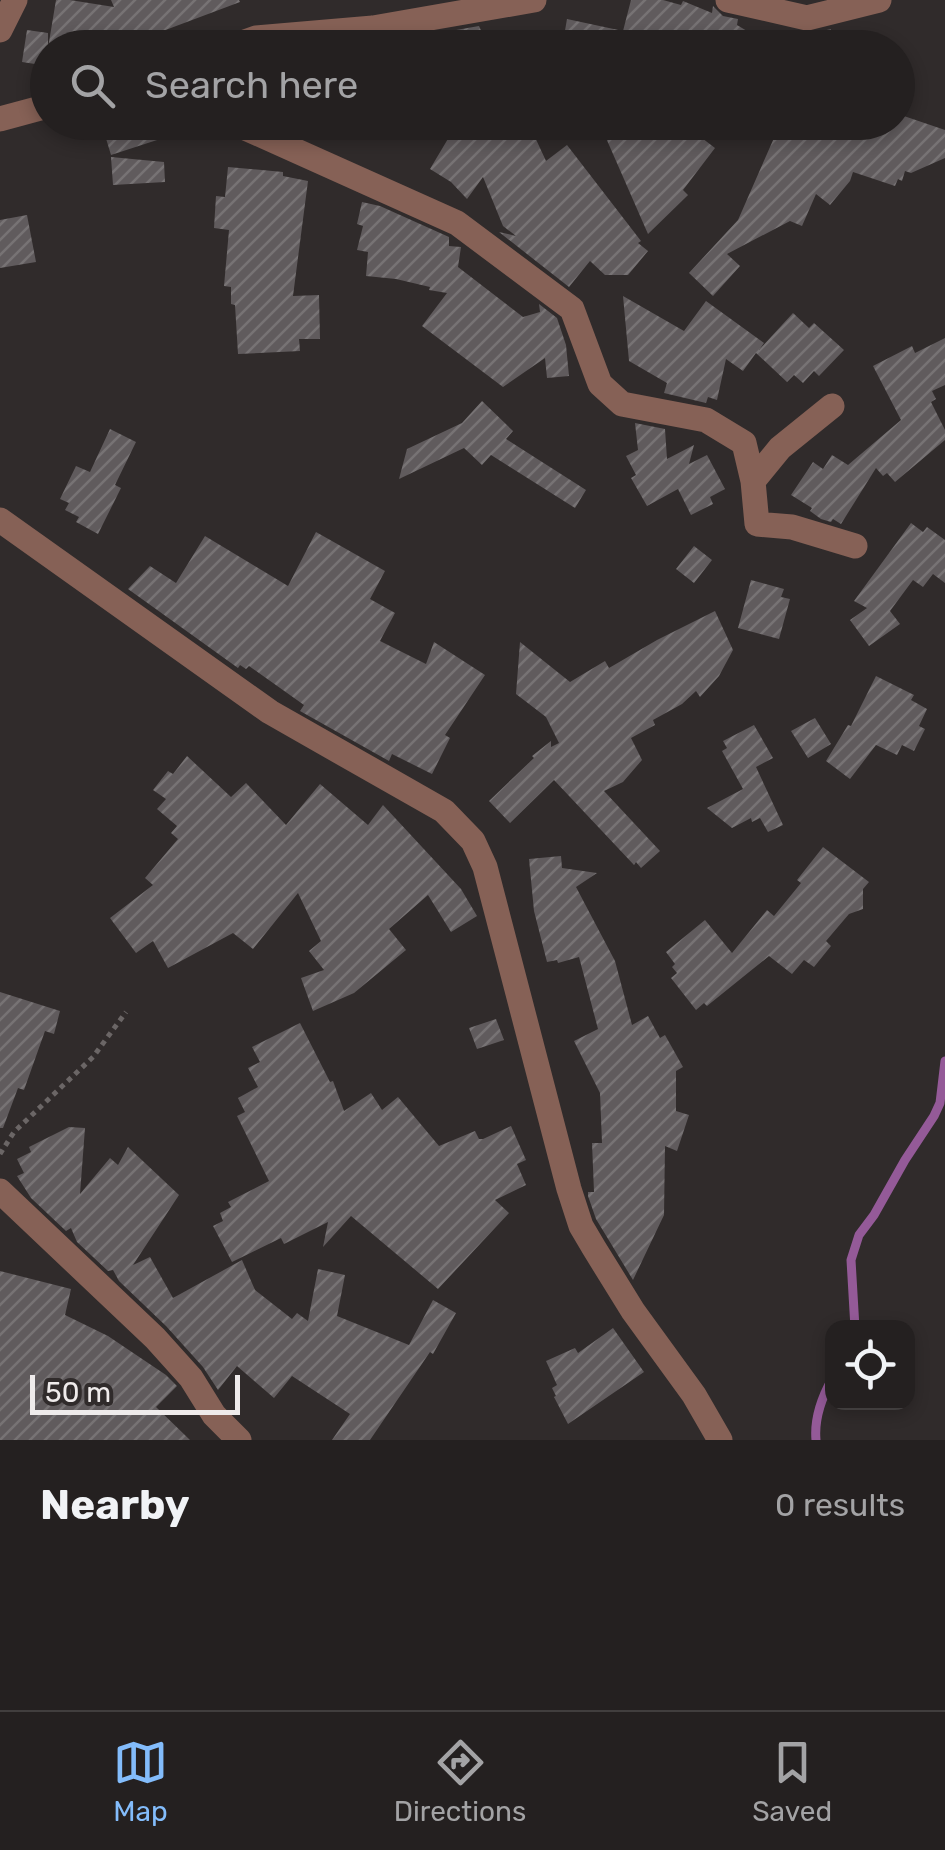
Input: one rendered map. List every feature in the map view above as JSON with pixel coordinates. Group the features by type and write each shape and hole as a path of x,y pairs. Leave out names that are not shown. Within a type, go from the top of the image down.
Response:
{"street":[{"path":"0,30 15,0"},
{"path":"349,30 534,0"},
{"path":"728,0 807,18 879,0"},
{"path":"0,119 30,111"},
{"path":"272,140 457,223 572,309 600,384 622,404 706,420 744,443 757,524 792,528 854,546"},
{"path":"753,481 780,448 832,406"},
{"path":"0,520 270,712 444,810 473,840 485,867 581,1226 720,1440"},
{"path":"0,1191 155,1338 192,1378 214,1415 239,1440"}],"path":[{"path":"0,1154 14,1132 93,1057 126,1012"}],"building":[{"path":"56,0 114,7 111,0 240,2 166,30 51,30"},
{"path":"631,0 663,0 681,5 683,1 712,13 713,6 723,16 738,19 737,25 745,30 623,30"},
{"path":"567,19 618,30 565,30"},
{"path":"27,30 30,30 30,63 22,62"},
{"path":"915,120 945,130 945,158 911,173 905,171 902,181 898,179 895,186 853,172 830,205 816,194 802,226 790,221 727,254 740,266 713,296 689,273 738,220 773,140 915,140"},
{"path":"106,140 157,140 111,155"},
{"path":"447,140 536,140 546,161 567,145 641,241 638,243 648,251 628,275 605,275 590,261 569,287 499,232 516,236 503,226 483,177 467,199 451,182 430,169"},
{"path":"607,140 705,140 715,148 683,190 688,195 648,234"},
{"path":"111,157 164,162 165,182 113,185"},
{"path":"228,167 283,172 283,176 308,181 293,296 319,295 320,339 299,339 300,351 238,354 235,305 231,304 231,287 224,286 229,230 214,228 216,196 225,197"},
{"path":"362,202 380,206 449,237 449,246 461,247 458,267 523,317 540,312 539,304 557,318 566,345 569,376 547,378 545,358 503,387 422,326 447,293 396,279 366,276 368,252 357,250 363,226 357,224"},
{"path":"27,215 36,262 0,268 0,220"},
{"path":"623,296 684,331 706,301 764,343 759,350 793,313 809,328 814,323 844,350 819,376 814,371 803,383 794,375 787,382 756,353 743,371 726,359 717,400 708,397 706,403 664,393 667,383 629,361"},
{"path":"945,338 945,385 932,391 936,399 931,402 945,430 945,440 895,482 876,468 841,524 821,519 791,495 813,462 823,469 832,455 848,465 901,420 873,366 912,346 915,353"},
{"path":"482,401 513,431 506,439 586,490 575,508 491,455 482,465 464,448 399,479 407,449 462,423"},
{"path":"635,423 665,429 667,459 694,445 689,464 707,455 725,489 710,497 713,504 691,515 678,489 647,506 631,478 636,475 626,456 638,450"},
{"path":"110,429 136,442 115,485 121,488 98,534 76,522 79,517 65,510 69,503 60,499 76,466 90,472"},
{"path":"911,523 923,532 927,527 945,540 945,583 933,574 923,587 913,580 890,611 900,624 869,646 850,620 867,608 854,601"},
{"path":"316,532 385,571 370,599 395,613 380,641 426,664 434,642 485,675 445,735 450,738 432,774 392,754 389,761 300,711 304,705 249,666 238,668 128,589 150,566 176,583 205,536 288,586"},
{"path":"694,546 712,560 694,583 676,569"},
{"path":"751,580 784,589 781,597 790,599 779,639 738,628"},
{"path":"715,611 733,650 719,676 700,697 696,691 653,720 655,725 631,738 642,760 623,782 604,791 660,851 641,868 554,780 510,823 489,801 532,756 551,741 551,747 559,743 546,717 516,694 520,642 570,682 605,661 609,668"},
{"path":"876,676 914,695 911,700 927,709 919,726 925,729 914,751 902,745 897,755 876,745 850,779 826,761 848,725 851,726"},
{"path":"815,718 831,744 808,758 791,731"},
{"path":"754,725 773,758 756,767 783,825 768,832 760,818 752,822 751,818 732,828 707,808 743,789 722,751 727,748 723,741"},
{"path":"187,756 231,797 246,783 286,825 320,784 368,825 383,805 461,889 477,916 451,932 428,895 389,929 406,950 354,993 313,1011 301,978 324,970 309,951 321,941 298,893 253,949 233,933 168,968 153,941 136,953 110,918 153,885 145,878 178,839 171,833 177,826 157,809 166,799 153,790"},
{"path":"823,847 869,882 863,889 863,909 849,914 826,941 831,946 814,967 804,960 792,974 769,956 707,1006 704,1003 696,1010 671,978 677,973 666,952 705,920 732,953 767,910 774,916"},
{"path":"561,856 562,868 597,873 576,887 615,961 632,1025 648,1016 660,1038 665,1035 683,1067 676,1071 676,1111 689,1115 677,1151 665,1146 664,1215 633,1280 596,1219 588,1196 588,1192 594,1192 592,1143 602,1143 600,1093 574,1041 598,1029 579,957 547,962 534,911 529,859"},
{"path":"0,992 60,1011 54,1034 45,1031 24,1090 18,1088 3,1128 0,1128"},
{"path":"496,1019 504,1040 477,1049 469,1028"},
{"path":"300,1023 330,1082 333,1081 344,1111 371,1093 382,1110 398,1097 439,1146 475,1131 483,1139 511,1126 526,1160 517,1164 526,1185 495,1200 509,1213 438,1289 351,1216 323,1247 328,1222 284,1244 281,1238 232,1262 213,1226 223,1221 220,1213 231,1207 228,1202 269,1181 237,1116 245,1112 238,1098 258,1087 248,1068 260,1062 252,1047"},
{"path":"69,1127 85,1128 80,1194 110,1158 118,1165 128,1147 179,1195 133,1265 150,1257 173,1298 242,1260 255,1290 292,1319 297,1313 308,1321 318,1269 345,1275 337,1316 409,1345 433,1300 456,1313 433,1354 430,1352 370,1440 332,1440 350,1414 292,1376 274,1398 237,1366 218,1390 203,1367 119,1281 113,1270 108,1271 77,1242 71,1228 66,1231 31,1198 17,1176 24,1173 17,1159 31,1152 29,1147"},
{"path":"0,1271 71,1289 65,1315 108,1336 177,1386 156,1407 190,1440 0,1440"},
{"path":"613,1328 644,1372 568,1424 554,1397 552,1388 557,1385 546,1361 575,1348 578,1353"}],"waterway":[{"path":"855,1320 851,1260 859,1235 934,1116 940,1103 945,1061"},
{"path":"816,1440 816,1424 825,1393"}]}
